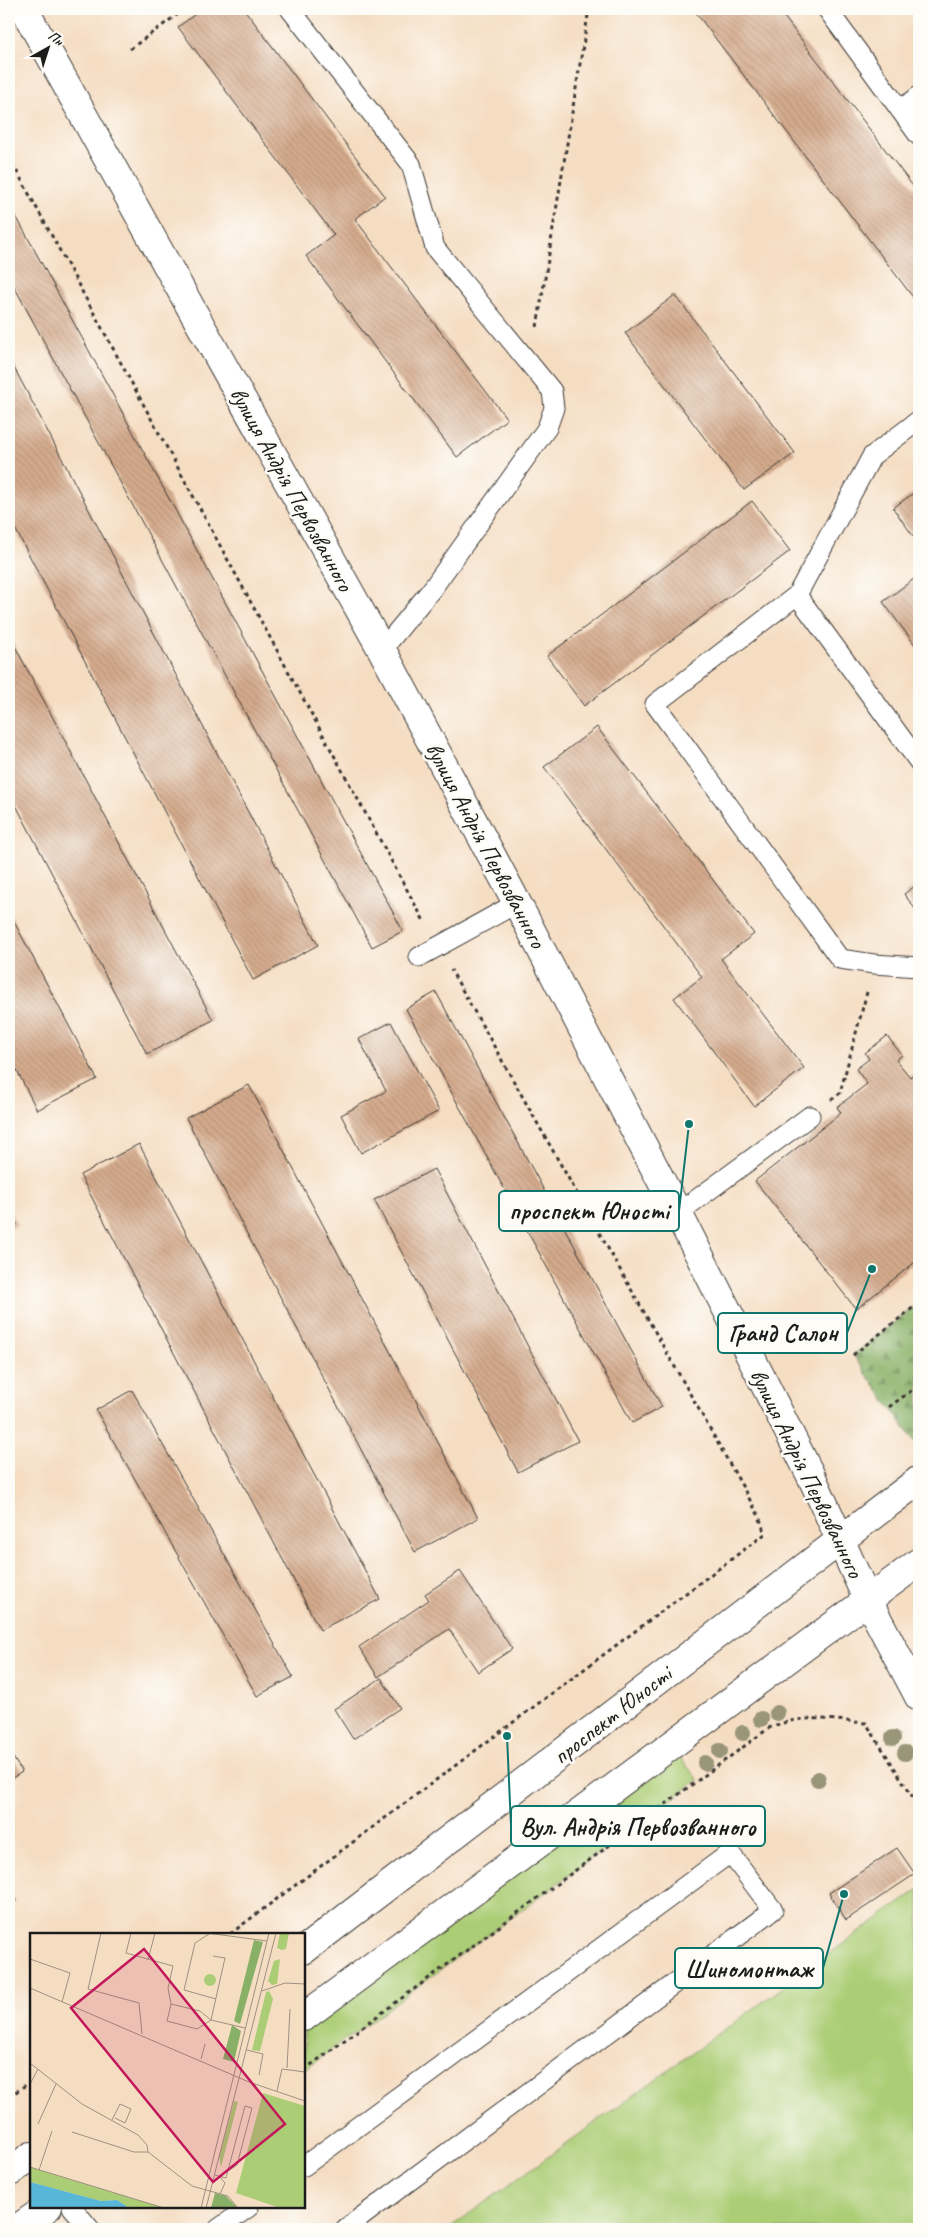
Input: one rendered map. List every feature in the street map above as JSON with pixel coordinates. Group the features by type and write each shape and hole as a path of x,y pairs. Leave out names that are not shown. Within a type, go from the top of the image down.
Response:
{"street":[{"name":"вулиця Андрія Первозванного","path":"24,9 382,650 518,903 805,1464 868,1601 919,1697"},
{"name":"проспект Юності","path":"305,1949 919,1480"},
{"path":"305,2017 919,1562"},
{"path":"9,2174 30,2157"},
{"path":"18,2229 47,2208"}],"lane":[{"path":"290,9 411,164 436,248 552,391 554,408 547,428 432,589 382,650"},
{"path":"827,9 919,136"},
{"path":"900,110 919,96"},
{"path":"919,420 872,456 797,596 655,704 840,959 874,964 919,967"},
{"path":"797,596 919,762"},
{"path":"419,957 518,903"},
{"path":"678,1213 810,1116"},
{"path":"305,2165 730,1853 772,1910 346,2229"},
{"path":"73,2208 89,2229"},
{"path":"218,2229 248,2208"}],"path":[{"path":"130,49 185,9"},
{"path":"530,365 589,9"},
{"path":"9,157 438,947 759,1516 765,1534 231,1933"},
{"path":"810,1116 840,1093 874,964"},
{"path":"853,1355 919,1304"},
{"path":"889,1407 919,1385"},
{"path":"305,2069 769,1728 786,1720 803,1717 866,1723 919,1807"},
{"path":"9,2097 30,2082"}],"green space":[{"path":"919,1303 919,1440 916,1443 853,1355"},
{"path":"671,1746 698,1780 305,2069 305,2016"},
{"path":"919,1889 919,2229 448,2229"}],"building":[{"path":"202,9 244,9 385,196 355,219 507,419 457,457 306,256 334,235 178,27"},
{"path":"693,9 778,9 919,194 919,305"},
{"path":"9,203 403,931 372,947 9,277"},
{"path":"675,295 795,453 744,490 625,333"},
{"path":"9,358 318,945 253,980 9,517"},
{"path":"919,489 919,544 893,508"},
{"path":"752,501 790,551 584,706 547,656"},
{"path":"919,575 919,650 883,602"},
{"path":"9,635 213,1020 147,1054 9,792"},
{"path":"597,727 754,934 721,959 804,1068 754,1106 674,998 702,977 544,767"},
{"path":"919,883 919,914 904,894"},
{"path":"9,912 97,1079 37,1110 9,1055"},
{"path":"436,992 662,1407 632,1423 406,1009"},
{"path":"391,1022 439,1111 361,1153 341,1115 386,1091 359,1039"},
{"path":"887,1036 902,1055 896,1060 910,1077 919,1070 919,1259 856,1309 755,1181 841,1113 837,1107 867,1084 856,1069 869,1059 865,1053"},
{"path":"249,1085 478,1518 415,1552 186,1118"},
{"path":"139,1144 380,1599 320,1630 80,1175"},
{"path":"434,1169 578,1441 518,1472 374,1200"},
{"path":"9,1209 17,1225 9,1230"},
{"path":"132,1390 293,1677 257,1696 96,1410"},
{"path":"460,1571 512,1649 478,1672 449,1629 378,1677 359,1647 429,1600 425,1594"},
{"path":"381,1678 400,1708 353,1739 334,1709"},
{"path":"9,1751 22,1772 9,1780"},
{"path":"897,1848 915,1874 846,1920 829,1893"},
{"path":"9,1891 16,1901 9,1906"}],"place":[{"name":"проспект Юності","path":"689,1124"},
{"name":"Гранд Салон","path":"872,1269"},
{"name":"Вул. Андрія Первозванного","path":"507,1736"},
{"name":"Шиномонтаж","path":"844,1894"}]}
